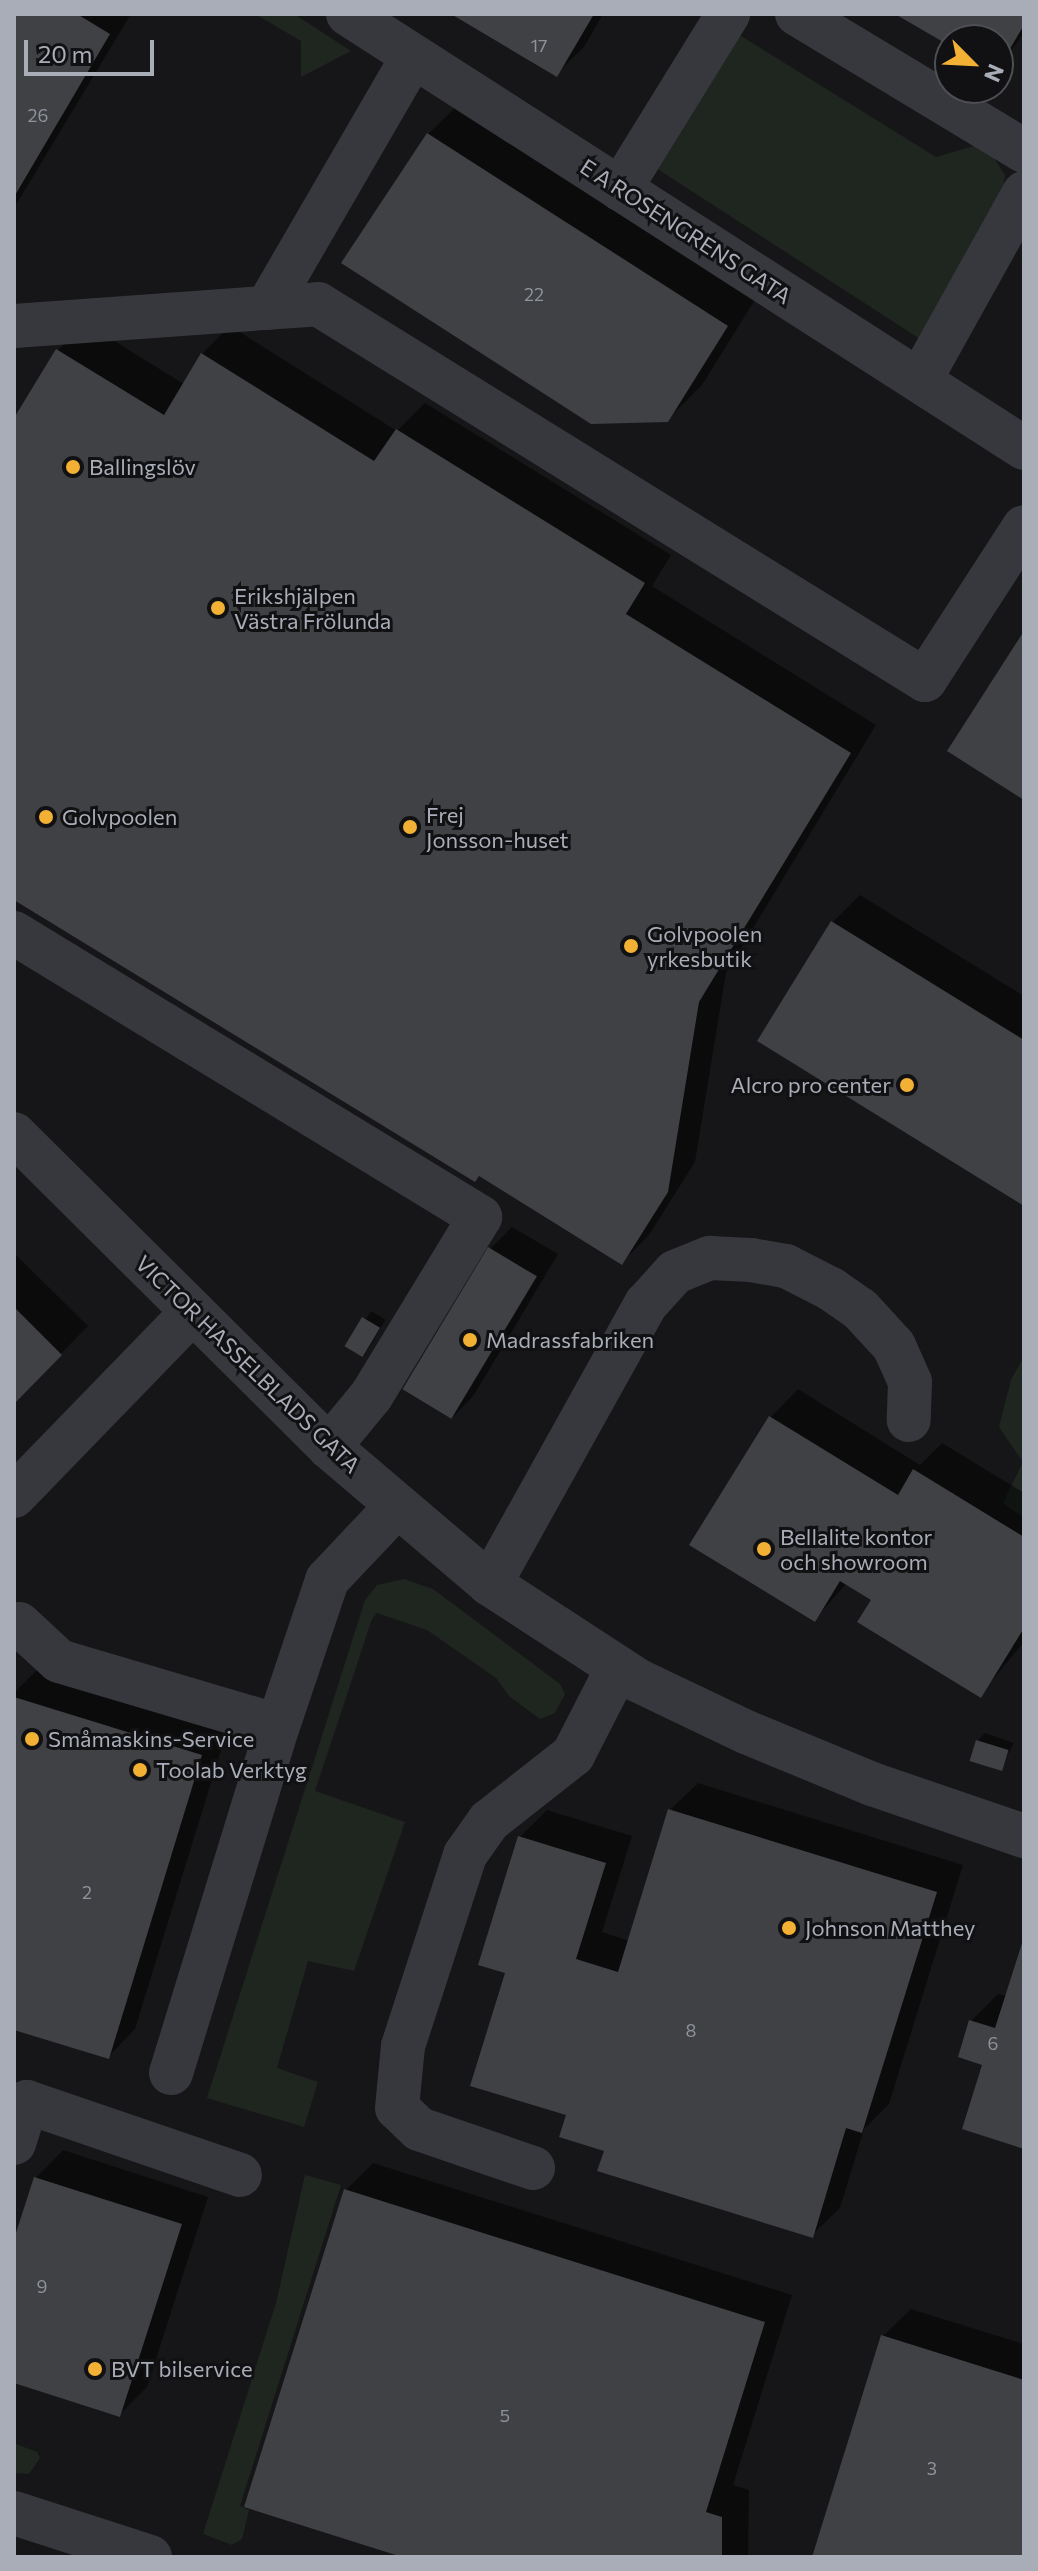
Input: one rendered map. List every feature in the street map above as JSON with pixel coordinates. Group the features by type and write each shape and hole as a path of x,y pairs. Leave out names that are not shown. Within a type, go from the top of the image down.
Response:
{"street":[{"name":"E A ROSENGRENS GATA","path":"348,14 1024,448"},
{"path":"620,189 728,14"},
{"path":"797,14 1024,151"},
{"path":"267,308 413,56"},
{"path":"920,380 1024,193"},
{"path":"14,326 318,304 925,680 1024,527"},
{"path":"14,933 480,1217 371,1396 329,1447"},
{"name":"VICTOR HASSELBLADS GATA","path":"14,1134 329,1447 490,1584 617,1669 760,1738 1024,1836"},
{"path":"490,1584 646,1304 675,1272 710,1258 786,1266 831,1289 860,1309 894,1346 910,1382 909,1420"},
{"path":"14,1496 193,1311"},
{"path":"171,2073 278,1726 327,1580 396,1507"},
{"path":"19,1624 59,1661 278,1726"},
{"path":"533,2168 419,2129 408,2119 397,2108 403,2046 465,1855 489,1821 573,1755 617,1669"},
{"path":"14,2143 21,2097 240,2175"},
{"path":"14,2513 150,2557"}],"shaded area":[{"path":"255,14 294,14 351,51 301,77 301,41"},
{"path":"738,34 936,157 984,143 1005,175 1001,201 920,339 656,168"},
{"path":"1024,1356 1024,1518 1003,1503 1023,1462 999,1427 1011,1380"},
{"path":"404,1579 433,1589 560,1684 565,1694 555,1713 540,1719 509,1696 496,1678 427,1630 377,1613 372,1619 315,1791 405,1822 354,1971 308,1961 277,2068 318,2082 304,2127 207,2098 365,1600 377,1585"},
{"path":"305,2175 341,2185 240,2506 249,2510 242,2539 232,2545 203,2534 276,2303"},
{"path":"14,2443 37,2452 40,2458 29,2474 14,2473"}],"building":[{"path":"14,14 77,14 110,34 14,197"},
{"path":"451,14 594,14 557,77"},
{"path":"895,14 1024,14 1024,25 1014,42 1014,24 934,24 934,37"},
{"path":"427,133 728,326 668,422 591,424 341,263"},
{"name":"Frej Jonsson-huset","path":"56,349 164,415 201,353 374,461 396,429 645,583 626,614 851,753 699,1002 668,1192 622,1265 479,1176 475,1182 14,900 14,418"},
{"path":"1024,631 1024,800 947,751"},
{"path":"831,921 1024,1040 1024,1206 757,1041"},
{"path":"488,1247 537,1276 451,1419 403,1389"},
{"path":"14,1307 62,1355 14,1404"},
{"path":"362,1317 380,1328 362,1357 344,1346"},
{"path":"769,1416 898,1495 913,1469 1024,1537 1024,1628 981,1698 857,1622 871,1600 840,1581 815,1622 689,1545"},
{"path":"14,1697 202,1755 109,2059 14,2030"},
{"path":"976,1740 1009,1750 1002,1771 970,1761"},
{"path":"668,1809 937,1892 862,2133 846,2128 813,2238 597,2171 604,2151 559,2137 566,2115 470,2086 505,1973 478,1965 518,1836 606,1863 576,1959 618,1972"},
{"path":"1024,1937 1024,2149 962,2129 982,2065 958,2057 969,2020 995,2028"},
{"path":"34,2177 182,2224 120,2417 14,2383 14,2239"},
{"path":"344,2189 765,2322 706,2512 722,2517 722,2557 402,2557 244,2507"},
{"path":"881,2335 1024,2380 1024,2557 812,2557"}],"place":[{"name":"Ballingslöv","path":"73,467"},
{"name":"Erikshjälpen Västra Frölunda","path":"218,608"},
{"name":"Golvpoolen","path":"46,817"},
{"name":"Frej Jonsson-huset","path":"410,827"},
{"name":"Golvpoolen yrkesbutik","path":"631,946"},
{"name":"Alcro pro center","path":"907,1085"},
{"name":"Madrassfabriken","path":"470,1340"},
{"name":"Bellalite kontor och showroom","path":"764,1549"},
{"name":"Småmaskins-Service","path":"32,1739"},
{"name":"Toolab Verktyg","path":"140,1770"},
{"name":"Johnson Matthey","path":"789,1928"},
{"name":"BVT bilservice","path":"95,2369"}]}
